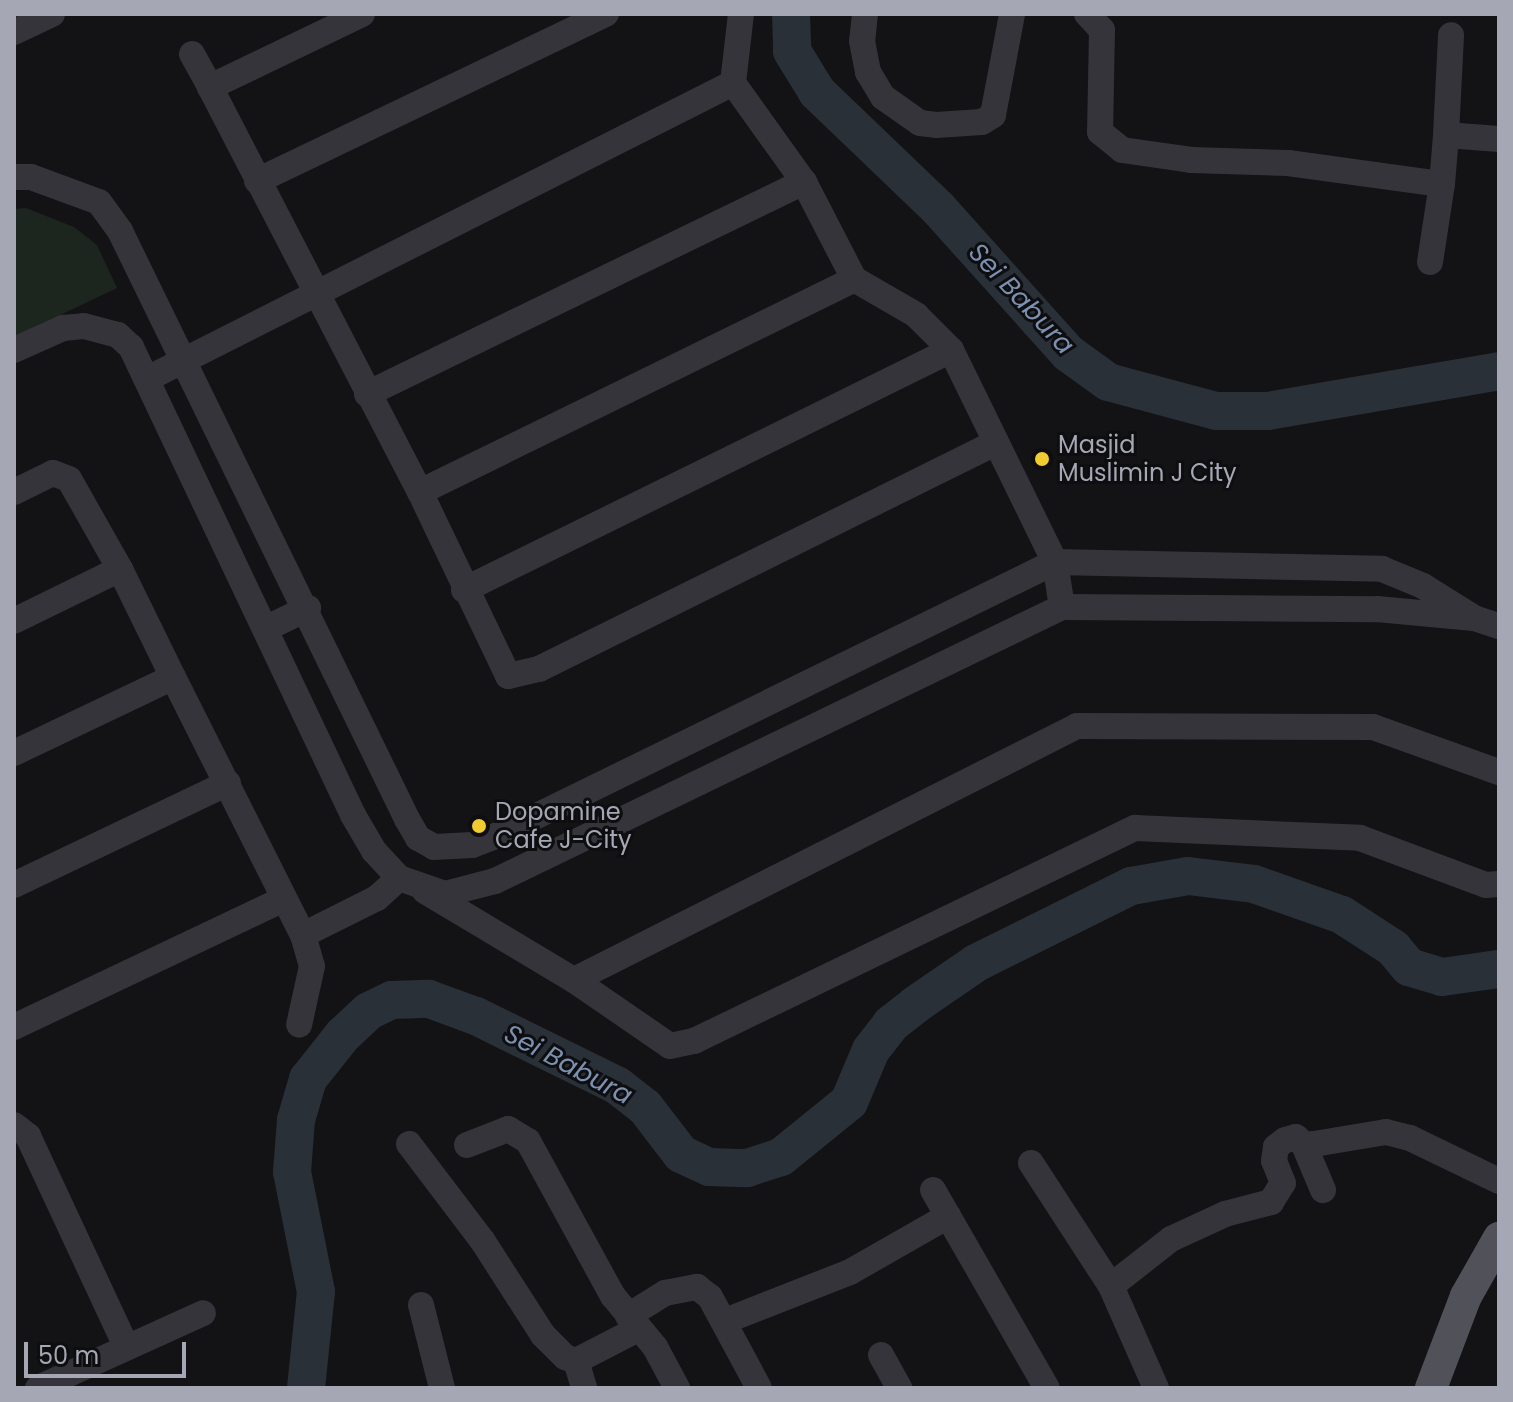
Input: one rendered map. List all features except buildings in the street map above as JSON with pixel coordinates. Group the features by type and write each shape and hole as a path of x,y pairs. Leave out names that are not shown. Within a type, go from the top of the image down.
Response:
{"main road":[{"path":"1431,1388 1466,1296 1499,1238"}],"street":[{"path":"14,32 52,14"},
{"path":"210,87 362,14"},
{"path":"257,181 606,14"},
{"path":"741,14 733,83 804,182 854,279 916,315 951,350 1055,562 1062,607"},
{"path":"865,14 862,41 868,72 883,97 920,123 936,125 982,122 993,115 1012,14"},
{"path":"1087,14 1102,30 1100,132 1122,150 1191,160 1288,163 1442,184"},
{"path":"1430,262 1442,184 1451,35"},
{"path":"192,54 420,492 464,590 508,676 527,675 995,443"},
{"path":"149,378 319,295 733,83"},
{"path":"1446,135 1499,139"},
{"path":"14,177 31,177 99,202 120,231 308,608 407,819 418,838 434,847 450,849 485,840 1055,562 1382,569 1423,586 1487,622"},
{"path":"367,394 804,182"},
{"path":"420,492 854,279"},
{"path":"14,350 63,328 103,329 131,347 149,378 353,815 374,851 411,883 574,980 670,1046 694,1041 1135,828 1360,838 1486,885 1499,884"},
{"path":"464,590 951,350"},
{"path":"14,492 70,469 78,491 303,935 312,966 299,1025"},
{"path":"1102,564 1104,603"},
{"path":"14,621 120,569"},
{"path":"1377,609 1382,569"},
{"path":"303,935 411,883 445,894 495,881 1062,607 1104,603 1377,609 1487,622"},
{"path":"265,629 308,608"},
{"path":"14,753 173,677"},
{"path":"574,980 1077,726 1373,727 1499,772"},
{"path":"712,730 731,765"},
{"path":"14,885 228,783"},
{"path":"14,1027 284,899"},
{"path":"14,1125 28,1136 126,1346"},
{"path":"467,1145 508,1129 521,1133 553,1178 633,1322 677,1388"},
{"path":"1304,1145 1386,1132 1410,1138 1499,1181"},
{"path":"1111,1286 1171,1239 1225,1214 1271,1202 1283,1183 1274,1161 1276,1147 1296,1137 1304,1145 1323,1190"},
{"path":"409,1144 482,1240 543,1335 565,1357 576,1361"},
{"path":"1031,1163 1111,1286 1156,1388"},
{"path":"933,1190 1047,1388"},
{"path":"725,1321 850,1272 948,1216"},
{"path":"576,1361 633,1322 665,1293 697,1287 725,1321 759,1388"},
{"path":"421,1305 442,1388"},
{"path":"38,1388 203,1313"},
{"path":"881,1355 899,1388"},
{"path":"576,1361 584,1388"}],"shaded area":[{"path":"26,208 74,227 97,245 117,288 14,337 14,209"}],"waterway":[{"name":"Sei Babura","path":"791,14 792,51 817,92 938,208 1068,353 1108,382 1216,411 1268,411 1499,371"},
{"name":"Sei Babura","path":"306,1388 316,1292 292,1172 296,1120 308,1079 343,1035 369,1011 392,1000 429,999 476,1016 618,1086 645,1107 681,1154 709,1167 747,1168 781,1157 849,1102 871,1050 891,1024 915,1005 976,963 1131,886 1188,876 1254,884 1342,915 1393,948 1409,967 1442,977 1499,969"}],"place":[{"name":"Masjid Muslimin J City","path":"1042,459"},
{"name":"Dopamine Cafe J-City","path":"479,826"}]}
